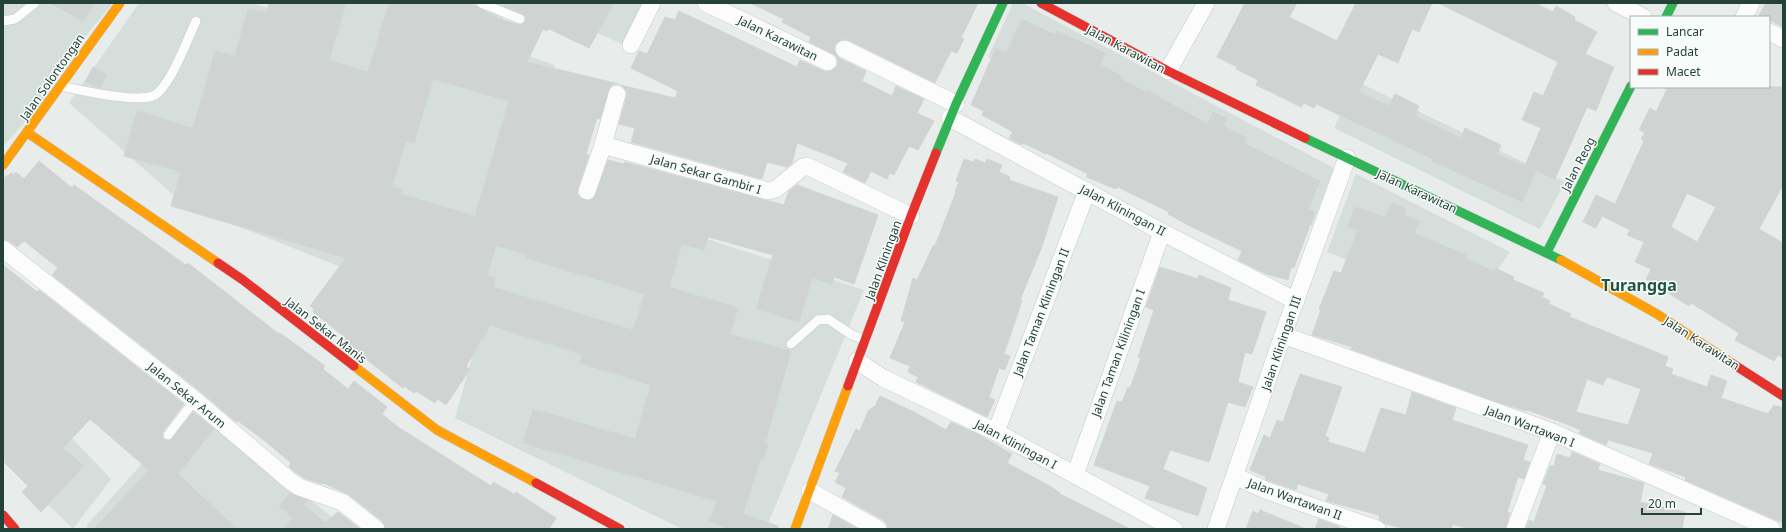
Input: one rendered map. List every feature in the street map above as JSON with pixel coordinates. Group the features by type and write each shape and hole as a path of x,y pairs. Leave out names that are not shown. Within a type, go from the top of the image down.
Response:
{"street":[{"path":"631,45 652,3"},
{"name":"Jalan Karawitan","path":"706,3 828,62"},
{"name":"Jalan Kliningan","path":"795,529 911,216 953,111 1003,3"},
{"name":"Jalan Karawitan","path":"1041,3 1168,71 1347,158 1547,252 1657,314 1783,396"},
{"path":"1168,71 1206,3"},
{"path":"1616,3 1641,16"},
{"path":"1666,16 1673,3"},
{"path":"1744,16 1751,3"},
{"name":"Jalan Solontongan","path":"3,165 28,133 115,5"},
{"path":"1770,32 1783,39"},
{"path":"844,49 953,111"},
{"name":"Jalan Reog","path":"1547,252 1630,88"},
{"path":"587,191 603,145 617,94"},
{"name":"Jalan Kliningan II","path":"953,111 1087,191 1162,232 1296,301"},
{"name":"Jalan Sekar Manis","path":"28,133 243,280 437,430 620,529"},
{"name":"Jalan Sekar Gambir I","path":"603,145 768,191 776,189 803,167 807,166 911,216"},
{"name":"Jalan Kliningan III","path":"1216,529 1283,335 1347,158"},
{"name":"Jalan Taman Kliningan II","path":"996,432 1087,191"},
{"name":"Jalan Taman Kiliningan I","path":"1075,475 1162,232"},
{"name":"Jalan Sekar Arum","path":"3,249 195,400 289,480 299,486 342,502 376,529"},
{"name":"Jalan Wartawan I","path":"1283,335 1552,432 1772,529"},
{"name":"Jalan Kliningan I","path":"858,361 883,378 996,432 1174,529"},
{"path":"1515,529 1552,432"},
{"name":"Jalan Wartawan II","path":"1235,476 1265,490 1378,529"},
{"path":"810,491 878,529"},
{"path":"3,515 15,529"}],"lane":[{"path":"3,21 15,20 35,3"},
{"path":"481,3 498,7 520,19"},
{"path":"60,86 136,99 154,95 168,81 196,21"},
{"path":"791,344 818,320 828,319 852,335 866,340"},
{"path":"168,435 195,400"}],"shaded area":[{"path":"3,3 113,3 40,91 47,98 3,146"},
{"path":"139,3 250,3 274,9 276,3 512,3 492,39 452,30 555,65 523,179 864,290 766,529 682,529 455,418 483,318 421,299 185,205 69,103"},
{"path":"532,3 645,3 624,45"},
{"path":"1013,3 1022,3 1334,168 1312,226 988,57"},
{"path":"1356,81 1565,182 1540,229 1334,128"},
{"path":"1356,174 1510,252 1470,309 1327,252"},
{"path":"3,366 111,479 73,529 3,460"},
{"path":"191,409 348,529 89,529 86,526"}],"building":[{"path":"50,3 95,3 83,21"},
{"path":"269,3 346,3 329,60 368,72 389,3 469,3 497,18 520,25 525,22 525,16 504,6 506,3 614,3 589,48 549,29 547,31 543,29 527,62 619,84 614,84 610,87 600,119 597,118 586,154 589,155 578,188 577,193 580,198 588,201 594,198 608,160 624,164 625,162 784,205 789,191 797,185 878,215 854,284 834,277 832,284 812,278 799,322 756,309 773,255 708,237 704,250 682,244 669,287 738,308 730,334 791,351 765,443 768,444 763,461 760,460 743,514 778,526 778,529 729,529 709,521 717,501 523,443 533,409 635,439 651,385 580,363 583,355 490,325 483,340 481,339 466,367 470,369 446,405 438,399 435,403 416,391 414,393 404,386 403,388 344,342 346,338 313,312 314,309 310,306 346,258 171,206 181,172 124,156 137,111 193,128 215,51 235,56 248,9 267,12","holes":["433,79 509,101 475,216 400,194 402,189 392,187 406,141 414,143","496,246 527,254 526,258 645,294 633,330 493,287 495,278 487,276"]},
{"path":"750,3 978,3 961,38 964,39 957,53 951,51 935,83 848,40 843,39 835,44 834,50 839,58 866,71 862,81 892,96 896,86 924,99 917,113 934,121 918,150 909,146 894,175 890,173 887,179 871,171 865,183 843,172 848,163 797,143 792,163 787,167 767,162 762,179 631,142 635,128 619,124 627,96 627,91 620,85 675,98 678,91 631,68 639,51 647,54 665,17 675,20 679,11 797,67 800,60 824,71 833,70 837,67 838,62 836,56 809,42 811,37 782,22 784,19"},
{"path":"1245,3 1297,3 1289,17 1337,41 1356,3 1432,3 1419,32 1412,29 1398,63 1378,54 1359,92 1389,106 1395,94 1419,106 1415,116 1461,138 1465,128 1501,145 1497,154 1536,171 1522,202 1432,161 1433,159 1316,104 1314,108 1304,103 1301,107 1256,85 1258,80 1217,57"},
{"path":"1438,3 1535,3 1553,12 1556,6 1575,17 1574,20 1597,32 1585,54 1614,67 1596,111 1587,107 1555,179 1525,166 1541,128 1522,120 1534,92 1543,96 1558,62"},
{"path":"1766,3 1783,3 1783,27 1770,20 1770,16 1759,15"},
{"path":"1022,19 1055,35 1057,31 1105,53 1100,64 1121,76 1119,78 1146,92 1147,90 1207,124 1213,112 1227,118 1224,126 1247,138 1244,143 1320,181 1308,210 1315,212 1294,268 1291,267 1288,280 1266,274 1238,260 1242,251 1192,227 1168,214 1169,212 1118,187 1116,189 1086,177 1088,174 1046,153 1023,143 1022,145 1009,138 1013,132 982,115 984,111 971,105 996,48 1006,53"},
{"path":"93,67 107,75 100,88 85,82"},
{"path":"1783,87 1783,185 1759,229 1783,243 1783,358 1778,355 1774,361 1735,340 1739,333 1691,303 1689,306 1646,279 1651,269 1635,262 1644,242 1627,235 1630,230 1602,216 1596,228 1583,222 1596,195 1615,204 1644,141 1641,139 1645,133 1639,130 1650,108 1656,112 1668,88","holes":["1687,193 1716,207 1697,242 1671,227"]},
{"path":"964,159 973,162 975,159 985,163 987,159 1002,165 999,172 1010,177 1009,180 1058,197 1041,249 1020,300 1022,301 1004,354 1010,356 1005,370 999,368 989,397 995,400 987,417 916,382 918,377 908,372 910,366 890,358 905,322 901,321 913,278 917,280 933,246 935,246 956,192 955,191 959,182 956,181"},
{"path":"39,161 72,188 74,185 186,265 188,263 279,334 280,333 325,366 323,369 348,389 354,381 387,407 382,414 398,427 491,486 493,482 514,494 516,492 556,518 549,529 386,529 382,521 348,494 323,483 322,484 304,478 295,472 289,467 291,463 265,441 238,421 236,422 201,392 52,275 58,268 24,241 17,247 9,241 3,239 3,180 12,173 14,175 16,172 24,179"},
{"path":"1392,203 1406,209 1404,215 1420,221 1414,233 1466,255 1465,258 1493,271 1495,268 1514,277 1513,280 1544,293 1542,297 1550,301 1549,304 1571,314 1570,317 1668,357 1665,366 1673,369 1671,374 1707,387 1711,375 1727,381 1721,398 1768,414 1774,405 1783,408 1783,523 1685,480 1686,477 1649,464 1653,453 1608,440 1606,445 1579,433 1581,430 1564,423 1527,410 1526,411 1500,403 1351,349 1352,347 1312,335 1321,310 1319,309 1334,271 1341,273 1358,230 1348,227 1355,207 1385,217","holes":["1607,377 1641,389 1628,425 1576,412 1587,379 1603,385"]},
{"path":"3,265 37,292 39,290 184,404 163,432 162,437 165,440 168,441 172,439 193,412 214,429 178,474 237,529 94,529 149,470 90,419 63,448 84,466 41,512 22,492 28,486 3,461"},
{"path":"1160,267 1198,279 1199,275 1231,288 1228,300 1266,312 1252,354 1245,352 1238,382 1253,387 1245,407 1228,402 1209,462 1170,450 1163,469 1207,488 1198,516 1145,498 1150,486 1094,465 1117,401 1122,402 1128,387 1130,388 1141,358 1138,357 1154,310 1146,307"},
{"path":"1300,374 1342,387 1325,436 1329,438 1328,442 1365,453 1381,408 1406,415 1412,392 1456,408 1452,420 1528,445 1523,460 1530,462 1524,479 1518,477 1507,512 1510,513 1505,529 1469,529 1453,524 1451,529 1408,529 1385,524 1379,519 1379,515 1326,501 1329,494 1298,484 1296,490 1269,481 1265,479 1266,477 1250,470 1264,435 1270,438 1277,420 1283,422"},
{"path":"880,396 914,412 946,430 951,422 978,434 1012,454 1007,463 1050,486 1060,494 1130,529 888,529 887,524 883,520 842,497 846,488 835,482 840,473 835,471 856,429 860,431 868,411 875,406"},
{"path":"1572,452 1600,464 1598,470 1644,483 1640,502 1685,512 1682,529 1526,529 1529,520 1534,522 1547,485 1543,484 1550,466 1554,466 1557,454 1570,458"},
{"path":"290,493 308,501 304,505 325,523 338,512 360,529 283,529 293,518 279,506"},
{"path":"1260,510 1306,529 1246,529 1253,511 1258,514"},
{"path":"833,515 858,529 828,529"},
{"path":"1319,519 1340,527 1339,529 1315,529"}],"traffic: fast":[{"path":"936,153 956,104 1003,3"},
{"path":"1666,16 1673,3"},
{"path":"1547,252 1630,88"},
{"path":"1305,138 1561,260"}],"traffic: slow":[{"path":"3,165 120,3"},
{"path":"28,133 218,263"},
{"path":"1561,260 1657,314 1733,364"},
{"path":"354,366 437,430 536,483"},
{"path":"795,529 848,386"}],"traffic: jam":[{"path":"1041,3 1168,71 1305,138"},
{"path":"848,386 936,153"},
{"path":"218,263 243,280 354,366"},
{"path":"1733,364 1783,396"},
{"path":"536,483 620,529"},
{"path":"3,515 15,529"}],"district":[{"name":"Turangga","path":"1639,285"}]}
